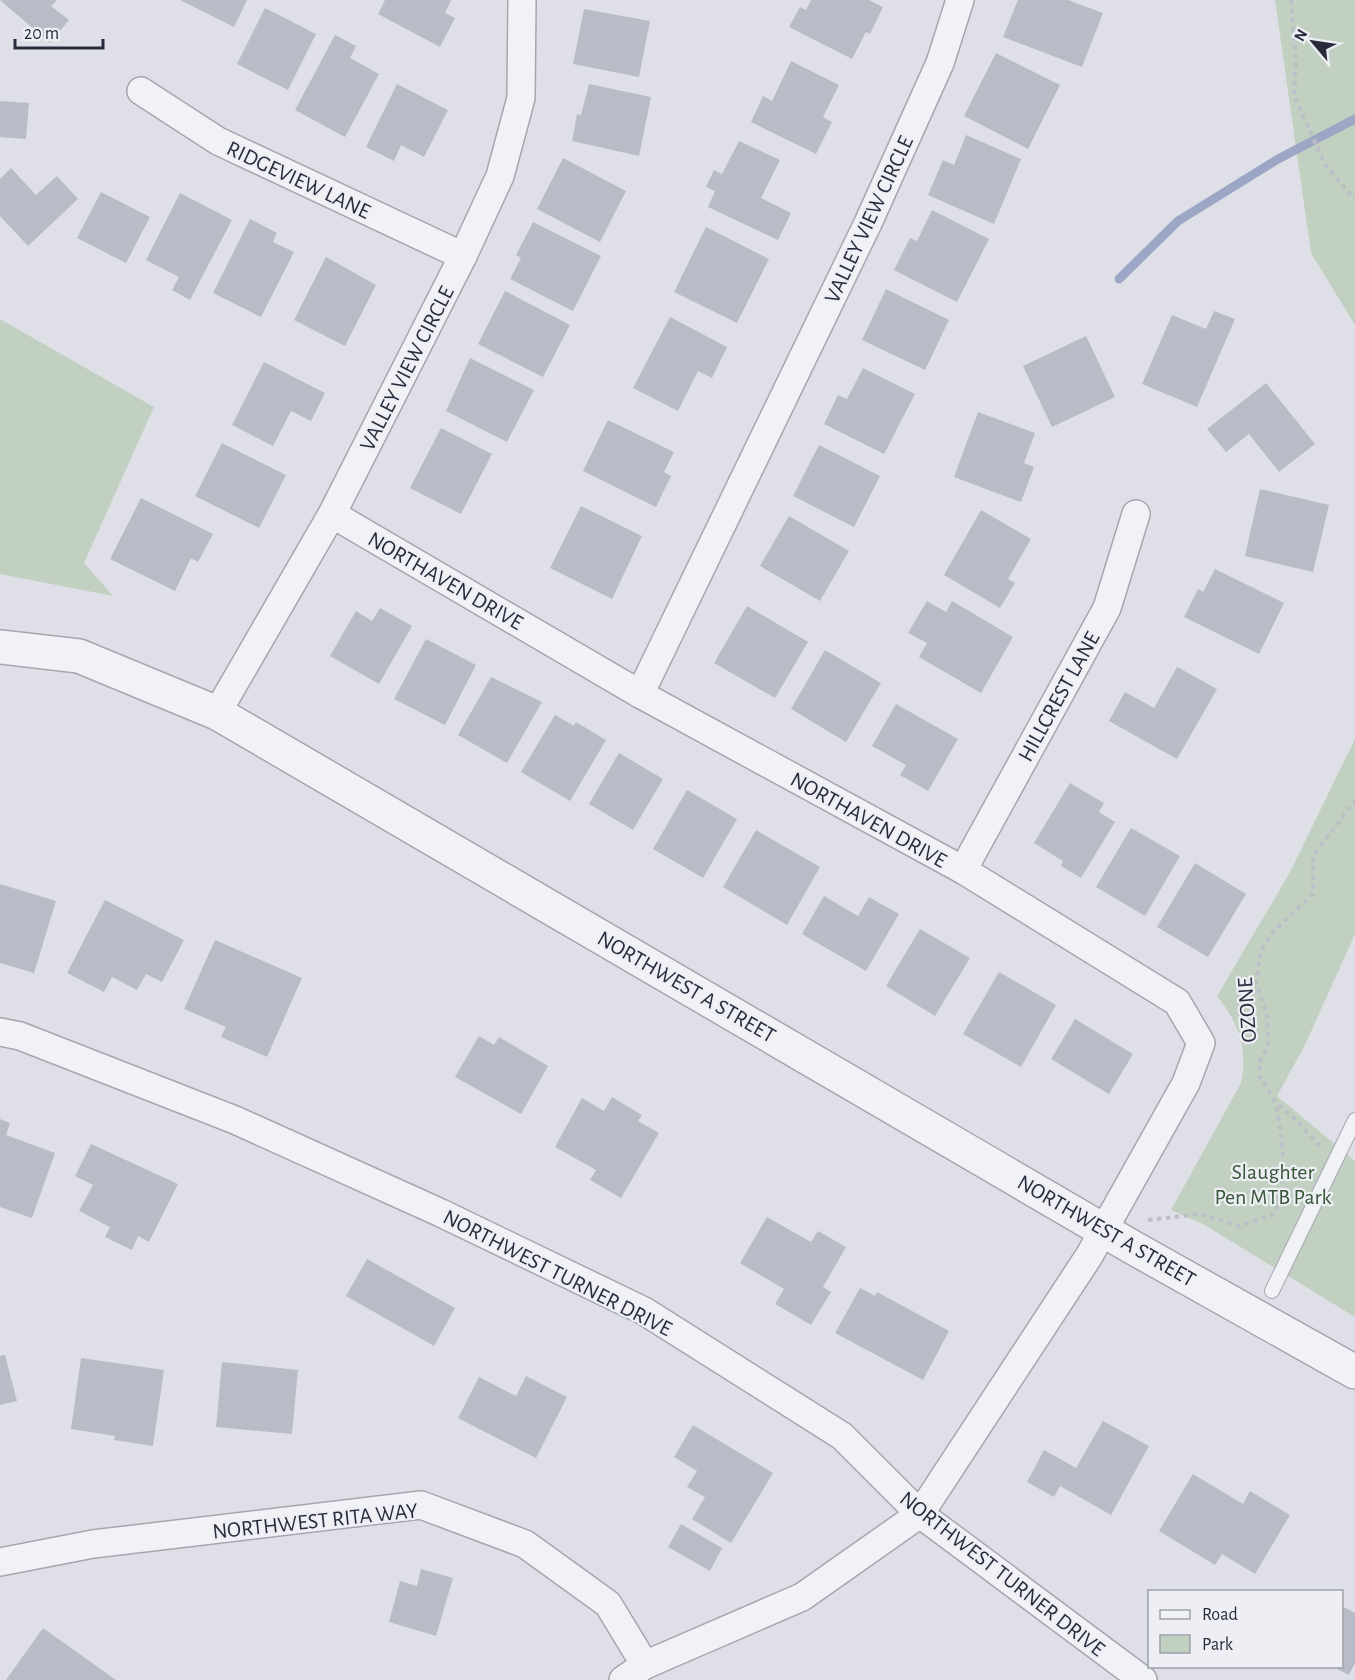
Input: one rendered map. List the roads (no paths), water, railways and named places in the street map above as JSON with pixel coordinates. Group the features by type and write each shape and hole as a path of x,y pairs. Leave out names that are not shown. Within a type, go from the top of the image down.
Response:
{"street":[{"name":"VALLEY VIEW CIRCLE","path":"217,713 332,513 463,256 500,176 521,98 522,0"},
{"name":"VALLEY VIEW CIRCLE","path":"640,693 868,223 940,63 960,0"},
{"name":"RIDGEVIEW LANE","path":"141,91 218,141 463,256"},
{"name":"NORTHAVEN DRIVE","path":"332,513 640,693 963,870 1177,1002 1201,1043 1186,1083 1103,1229"},
{"name":"HILLCREST LANE","path":"963,870 1107,608 1136,514"},
{"name":"NORTHWEST A STREET","path":"0,647 79,657 217,713 1103,1229 1355,1372"},
{"name":"NORTHWEST TURNER DRIVE","path":"0,1032 20,1036 235,1120 441,1213 644,1311 842,1436 920,1514 1143,1680"},
{"path":"634,1673 802,1597 920,1514 1089,1256 1103,1229"},
{"name":"NORTHWEST RITA WAY","path":"0,1562 93,1544 421,1505 525,1544 608,1604 634,1673"}],"lane":[{"path":"1272,1291 1355,1120"}],"waterway":[{"path":"1119,279 1178,221 1278,159 1355,119"}],"park label":[{"name":"Slaughter Pen MTB Park","path":"1273,1184"}]}
